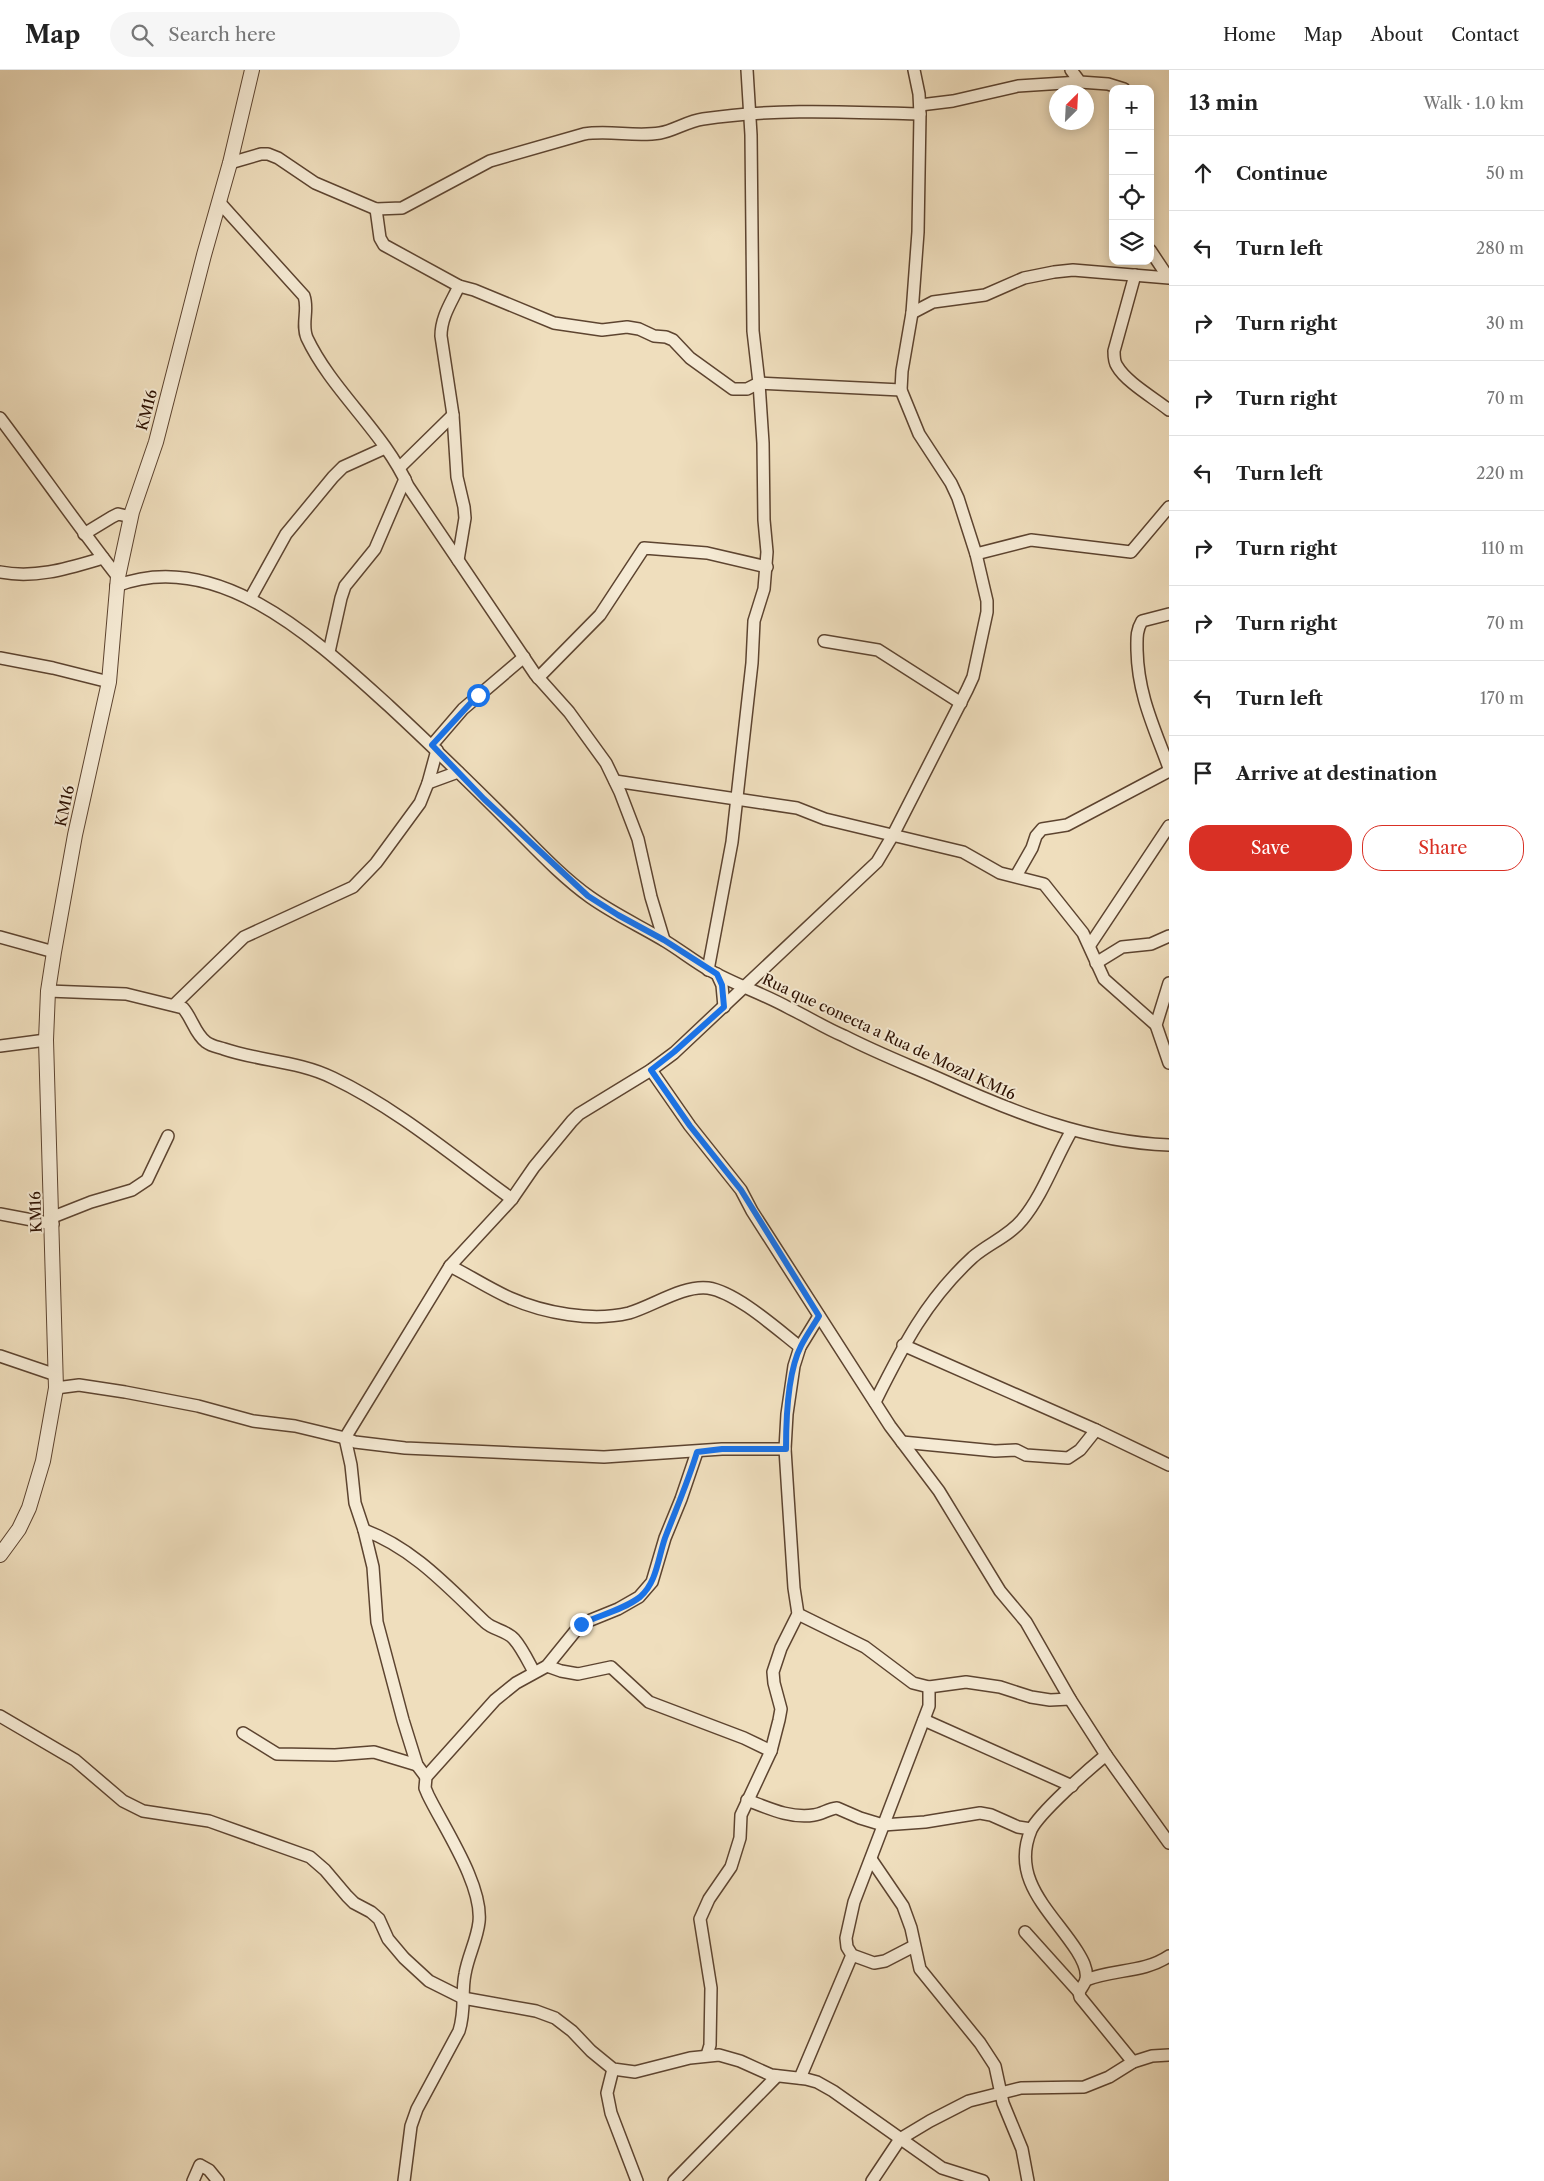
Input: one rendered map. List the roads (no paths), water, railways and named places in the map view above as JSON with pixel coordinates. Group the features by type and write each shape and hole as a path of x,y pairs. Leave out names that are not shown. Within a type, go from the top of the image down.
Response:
{"street":[{"name":"KM16","path":"0,1556 19,1529 29,1508 43,1461 56,1381 53,1220 46,1040 48,990 54,952 76,835 109,682 117,582 131,517 156,442 204,255 220,203 252,70"},
{"path":"713,972 737,800 752,663 754,621 764,589 766,567 759,383 753,331 749,114 746,70"},
{"path":"426,1777 417,1765 377,1622 373,1567 355,1503 351,1465 345,1438 450,1266 512,1199 534,1167 579,1114 651,1070 674,1052 877,862 893,836 973,677 987,612 987,601 976,554 951,483 919,434 901,390 902,371 912,313 918,232 920,110 914,70"},
{"path":"1071,70 1080,82"},
{"path":"230,163 261,154 268,154 278,158 315,183 376,209 402,208 490,161 579,135 599,132 624,134 663,133 686,123 749,114 920,110 988,91 1018,86 1080,82 1111,85"},
{"path":"220,203 304,296 306,303 305,332 308,340 339,388 400,467 405,480 430,520 538,678 568,712 606,763 638,839 664,940"},
{"path":"376,209 380,238 384,244 459,286 474,290 554,323 602,330 633,327 654,336 666,337 673,340 690,358 733,389 747,389 759,383 901,390"},
{"path":"1154,257 1168,278"},
{"path":"1146,265 1140,275 1114,351 1114,360 1126,377 1169,410"},
{"path":"912,313 933,302 985,295 1024,278 1054,272 1072,270 1168,278"},
{"path":"458,560 465,518 457,478 453,415 441,336 441,324 459,286"},
{"path":"400,467 453,415"},
{"path":"1,421 103,558 117,582 161,577 188,578 217,585 250,599 329,652 435,748 484,799 588,896 664,940 713,972 722,985 724,1007"},
{"path":"250,599 286,534 333,477 343,467 385,448"},
{"path":"329,652 340,598 345,586 375,549 405,480"},
{"path":"976,554 1031,540 1131,552 1169,507"},
{"path":"84,534 118,514 131,517"},
{"path":"538,678 600,615 644,548 707,553 766,567"},
{"path":"0,572 26,575 43,574 103,558"},
{"path":"1016,876 1032,848 1036,836 1042,829 1067,825 1169,770 1141,694 1137,671 1136,634 1142,621 1169,614"},
{"path":"824,641 878,650 961,703"},
{"path":"0,658 53,668 109,682"},
{"path":"174,1005 244,937 353,887 387,850 420,803 428,783 435,748 463,709 524,658"},
{"path":"428,783 458,772"},
{"path":"615,781 737,800 784,805 825,819 963,852 1000,873 1044,884 1083,933 1104,979 1156,1025 1169,1063"},
{"path":"1090,946 1169,826"},
{"path":"1096,963 1122,947 1152,944 1169,936"},
{"path":"0,937 54,952"},
{"name":"Rua que conecta a Rua de Mozal KM16","path":"713,972 785,1005 842,1036 1006,1108 1072,1130 1136,1144 1169,1146"},
{"path":"1156,1025 1169,983"},
{"path":"48,990 126,994 183,1008 207,1043 236,1053 304,1067 331,1077 405,1120 512,1199"},
{"path":"0,1046 46,1040"},
{"path":"651,1070 690,1126 741,1190 875,1402 939,1491 1000,1591 1026,1622 1070,1699 1106,1755 1169,1843"},
{"path":"875,1402 903,1345 931,1302 973,1257 1023,1219 1036,1201 1055,1159 1072,1130"},
{"path":"0,1214 53,1220 91,1202 132,1190 147,1180 168,1136"},
{"path":"450,1266 510,1298 540,1308 599,1317 628,1313 685,1291 710,1288 728,1295 800,1347"},
{"path":"708,2050 710,1974 703,1946 700,1919 709,1899 731,1866 740,1838 741,1815 771,1751 781,1709 773,1672 781,1648 798,1614 793,1579 786,1449 787,1414 794,1366 800,1347 819,1316"},
{"path":"903,1345 1169,1464"},
{"path":"0,1356 56,1381 169,1400 253,1421 295,1426 355,1442 405,1448 604,1457 722,1449 786,1449"},
{"path":"902,1442 995,1451 1016,1450 1026,1455 1068,1458 1080,1450 1096,1430"},
{"path":"404,2181 410,2126 417,2109 459,2031 463,2018 464,1976 479,1920 478,1902 461,1857 425,1788 426,1777 495,1700 516,1683 547,1666 581,1624 618,1609 639,1597 652,1582 665,1538 697,1452"},
{"path":"364,1530 380,1535 398,1546 453,1589 486,1623 516,1640 534,1672"},
{"path":"798,1614 865,1648 913,1683 929,1687 966,1682 1000,1687 1031,1697 1050,1700 1070,1699"},
{"path":"547,1666 578,1674 611,1667 649,1702 744,1738 771,1751"},
{"path":"914,1946 880,1962 864,1961 852,1955 847,1947 849,1918 854,1902 929,1706 929,1687"},
{"path":"0,1716 75,1760 123,1801 143,1810 210,1820 310,1857 330,1875 346,1896 379,1919 388,1939 415,1970 428,1981 463,1998 546,2014 572,2031 591,2051 613,2069 621,2072 635,2072 708,2050 778,2076 817,2082 833,2091 942,2168 983,2181"},
{"path":"924,1720 1072,1786"},
{"path":"243,1732 277,1754 335,1755 374,1752 417,1765"},
{"path":"1079,1992 1086,1980 1086,1972 1082,1960 1063,1930 1037,1896 1027,1876 1025,1857 1032,1829 1072,1786 1106,1755"},
{"path":"747,1800 770,1809 803,1816 815,1815 837,1808 883,1825 925,1822 980,1814 991,1815 1018,1827 1032,1829"},
{"path":"871,1859 903,1906 911,1928 920,1969 944,1996 988,2054 994,2066 1006,2112 1022,2149 1028,2181"},
{"path":"1025,1932 1079,1992 1080,1997 1133,2062"},
{"path":"800,2078 852,1955"},
{"path":"1086,1980 1102,1974 1152,1966 1169,1956"},
{"path":"872,2181 900,2139 969,2101 1021,2088 1084,2087 1109,2076 1133,2062 1152,2056 1169,2055"},
{"path":"613,2069 607,2093 611,2114 637,2181"},
{"path":"674,2181 778,2076"},
{"path":"193,2181 200,2166 209,2170 218,2181"}]}
